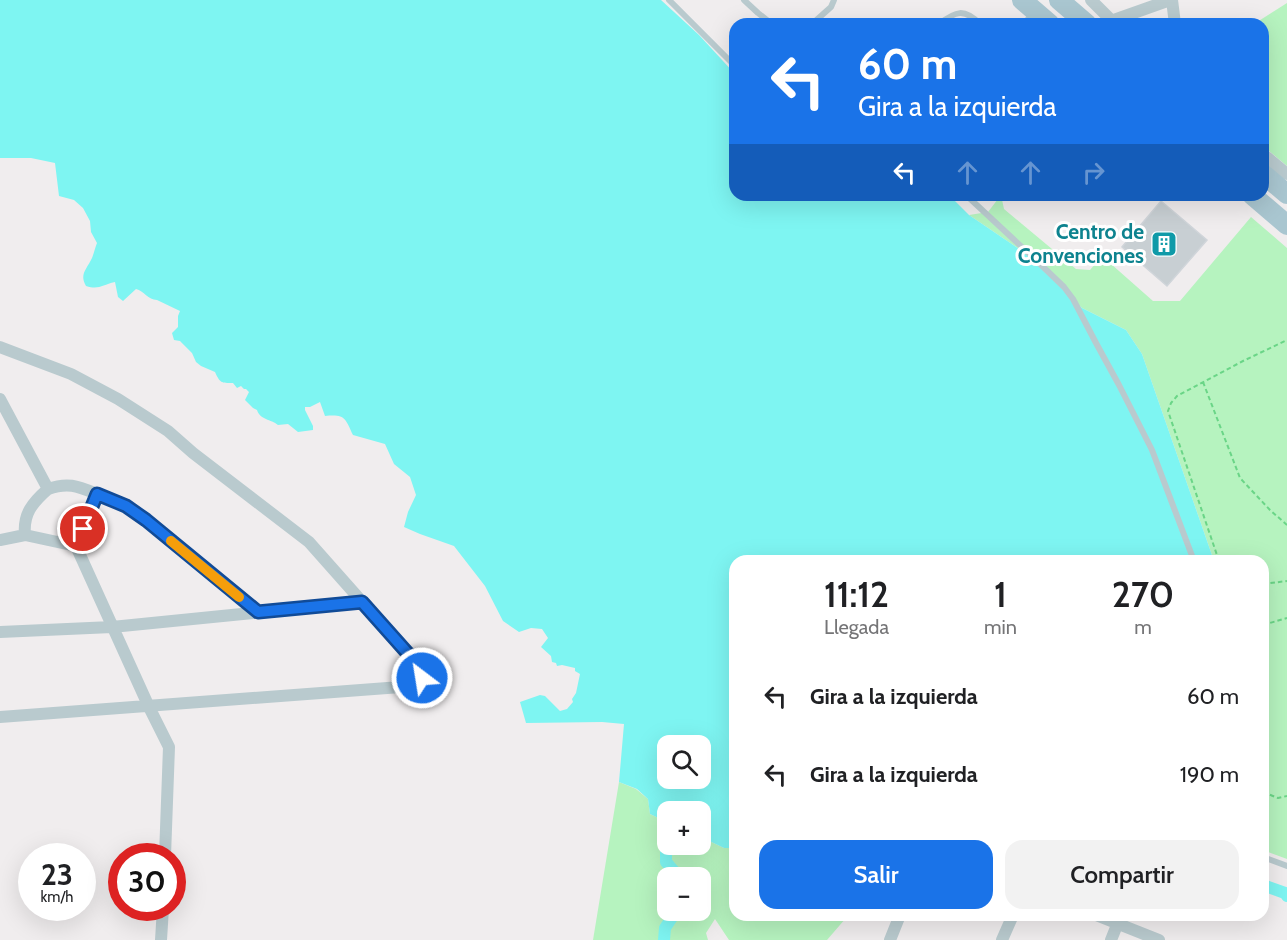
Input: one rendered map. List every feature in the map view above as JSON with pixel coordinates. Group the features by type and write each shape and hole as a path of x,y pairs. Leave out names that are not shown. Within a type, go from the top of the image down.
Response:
{"main road":[{"path":"1059,0 1080,18"},
{"path":"1269,179 1287,194"},
{"path":"1259,201 1287,225"}],"street":[{"path":"1091,0 1109,18"},
{"path":"1124,18 1171,0 1174,18"},
{"path":"1269,159 1287,174"},
{"path":"0,347 71,374 118,399 168,431 193,453 309,542 419,666 422,678 414,686 0,717"},
{"path":"0,399 4,412 48,489"},
{"path":"25,535 24,523 27,514 38,498 48,489 61,484 77,486 126,506 258,612"},
{"path":"97,494 76,546 149,707 170,747 166,843"},
{"path":"0,540 25,535 76,546"},
{"path":"0,632 112,627 362,602"},
{"path":"161,940 162,921"},
{"path":"890,940 898,921"},
{"path":"1002,940 1010,921"},
{"path":"1109,921 1159,940"},
{"path":"1111,940 1117,925"}],"lane":[{"path":"669,0 729,60"},
{"path":"744,0 764,18"},
{"path":"819,18 831,7 834,0"},
{"path":"946,18 958,13 971,15 974,18"},
{"path":"972,201 1037,261 1073,299 1152,450 1192,555"},
{"path":"1269,859 1287,866"}],"path":[{"path":"1217,555 1168,411 1177,396 1287,339"},
{"path":"1203,382 1240,478 1287,525"},
{"path":"1269,583 1287,581"},
{"path":"1269,623 1287,618"},
{"path":"1269,794 1278,798 1287,796"}],"green space":[{"path":"1287,3 1287,166 1269,151 1269,18 1263,18"},
{"path":"996,201 1002,201 1004,209 1076,269 1090,270 1102,256 1153,301 1180,301 1251,217 1287,248 1287,859 1269,852 1269,555 1212,555 1142,354 1126,330 1082,308 1025,253 969,215 988,212"},
{"path":"619,782 636,789 648,799 650,814 657,817 657,855 711,855 711,842 729,848 729,921 843,921 827,940 729,940 715,919 706,933 708,940 593,940"}],"water":[{"path":"0,0 661,0 699,35 729,68 729,201 955,201 969,215 1025,253 1082,308 1126,330 1142,354 1212,555 729,555 729,848 724,848 711,842 711,801 657,801 657,817 650,814 648,799 637,789 619,782 624,724 526,723 520,702 540,695 545,696 560,711 567,709 573,702 580,674 575,671 575,668 557,666 552,662 551,656 541,647 548,638 542,629 531,628 519,632 503,621 485,586 454,546 404,527 416,495 410,477 394,464 385,444 353,435 344,418 325,416 320,402 305,407 313,430 298,432 288,424 278,425 261,416 245,400 249,392 246,389 241,386 237,388 233,383 221,382 215,372 201,366 180,341 174,340 172,333 178,327 180,311 151,299 136,289 123,301 118,297 115,282 97,287 86,286 83,278 97,243 83,208 74,200 59,196 55,163 31,158 0,158"}],"building":[{"name":"Centro de Convenciones","path":"1161,201 1207,240 1167,286 1122,247"}],"waterway":[{"path":"666,855 666,862 670,867"},
{"path":"1269,887 1285,893 1287,896"},
{"path":"664,940 665,928 670,921"}],"slow traffic":[{"path":"171,541 239,597"}],"place":[{"name":"Centro de Convenciones","path":"1164,244"}],"route":[{"path":"83,529 97,494 126,506 146,520 258,612 362,602 419,666 422,678"}]}
